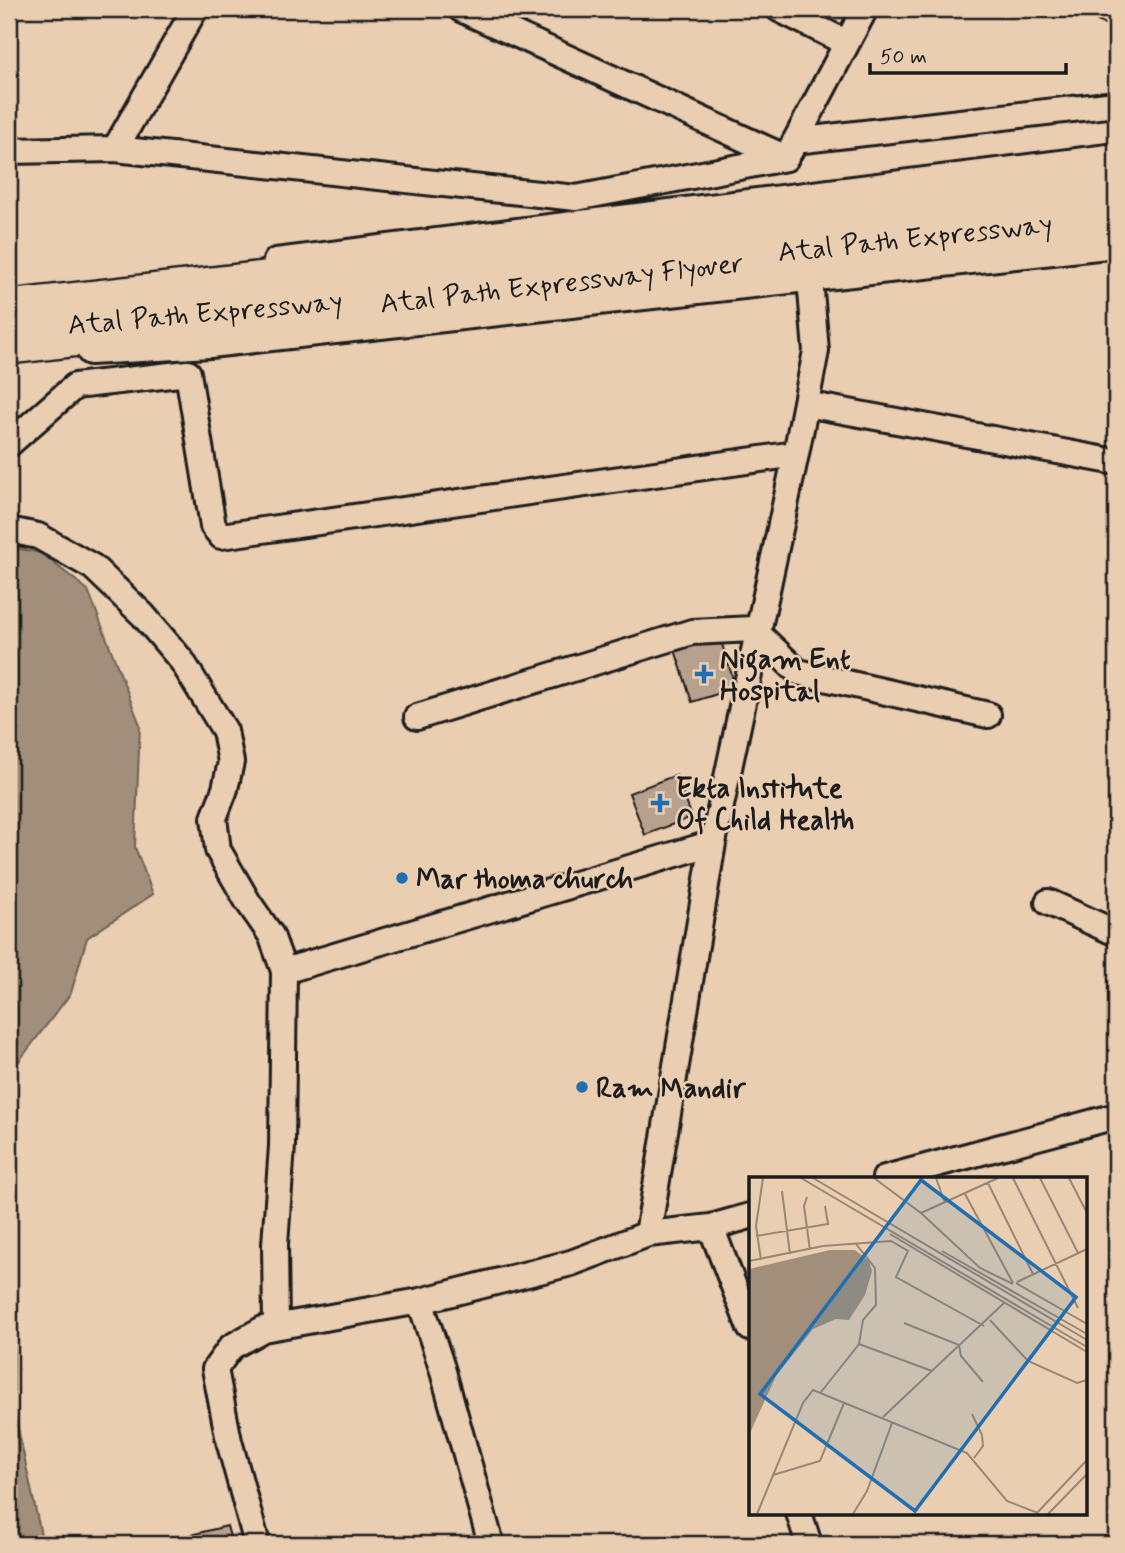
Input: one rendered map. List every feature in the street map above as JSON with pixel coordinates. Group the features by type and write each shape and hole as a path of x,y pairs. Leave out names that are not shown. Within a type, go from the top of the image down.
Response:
{"highway":[{"name":"Atal Path Expressway Flyover","path":"9,345 58,321 1116,184"},
{"name":"Atal Path Expressway Flyover","path":"9,309 58,321 1116,219"}],"street":[{"path":"461,9 791,150"},
{"path":"779,9 848,43"},
{"path":"791,150 865,9"},
{"path":"1105,9 1116,15"},
{"path":"115,149 186,12"},
{"path":"9,151 115,149 576,198 791,150 1116,104"},
{"path":"9,299 119,280 1116,156"},
{"name":"Atal Path Expressway","path":"9,356 210,345 1116,245"},
{"path":"648,1234 713,843 816,351 810,279"},
{"path":"9,444 75,386 188,373 213,526 221,536 796,454"},
{"path":"806,404 1116,462"},
{"path":"9,530 38,536 93,567 143,614 182,661 225,731 231,762 225,789 214,818 218,850 271,935 284,971 282,1146 275,1244 276,1326"},
{"path":"417,717 692,632 753,629 798,671 988,715"},
{"path":"284,971 713,843"},
{"path":"1048,902 1116,933"},
{"path":"889,1177 1116,1116"},
{"path":"257,1544 229,1441 215,1369 231,1347 263,1329 420,1301 571,1263 648,1234 711,1227 749,1217"},
{"path":"711,1227 749,1323"},
{"path":"420,1301 442,1368 491,1544"},
{"path":"799,1514 808,1544"}],"shaded area":[{"path":"9,547 41,553 88,590 140,725 135,847 153,894 87,938 71,993 16,1065 14,1410 43,1544 9,1544"}],"building":[{"path":"719,635 736,688 692,702 675,650"},
{"path":"676,775 692,817 645,835 629,793"},
{"path":"227,1526 232,1544 154,1544"}],"place":[{"name":"Nigam Ent Hospital","path":"704,674"},
{"name":"Ekta Institute Of Child Health","path":"660,803"},
{"name":"Mar thoma church","path":"402,878"},
{"name":"Ram Mandir","path":"582,1087"}]}
